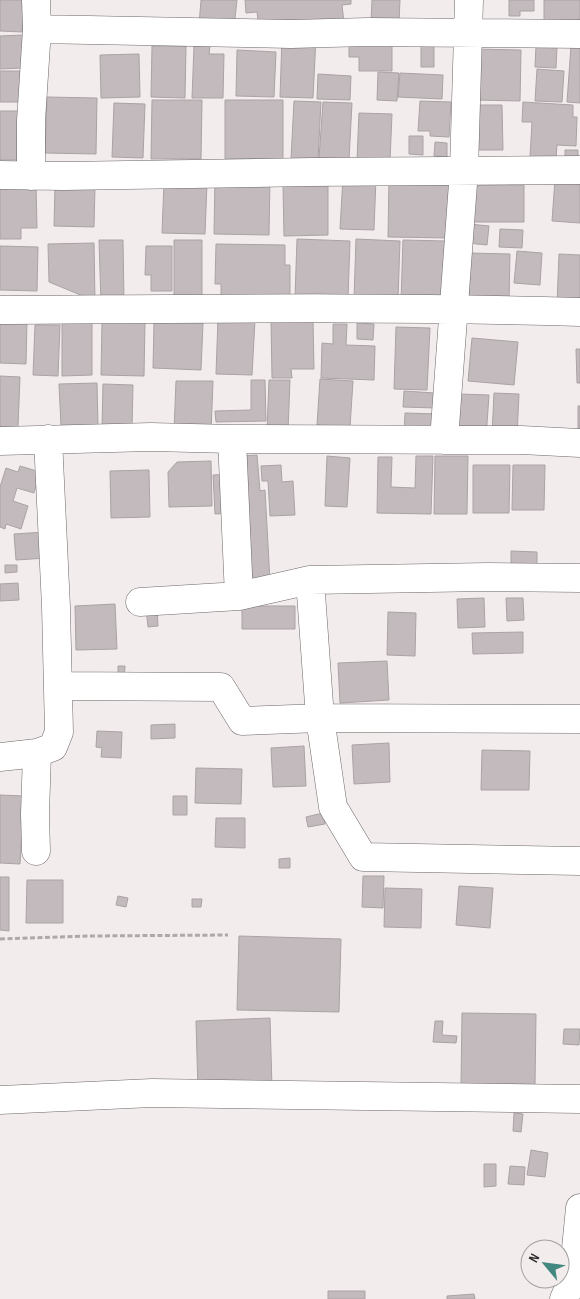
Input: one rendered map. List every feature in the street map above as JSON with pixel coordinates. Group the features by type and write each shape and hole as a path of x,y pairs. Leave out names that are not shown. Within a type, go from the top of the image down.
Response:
{"street":[{"path":"31,176 31,121 37,29 36,0"},
{"path":"444,440 464,170 469,0"},
{"path":"37,29 291,34 580,34"},
{"path":"0,175 580,170"},
{"path":"0,310 256,308 580,312"},
{"path":"0,441 151,437 521,440 580,443"},
{"path":"0,756 37,753 53,747 59,732 56,607 48,439"},
{"path":"232,439 239,596"},
{"path":"140,602 239,596 310,580 488,577 580,578"},
{"path":"310,580 320,718 333,807 363,857 580,861"},
{"path":"58,686 221,687 242,721 320,718 580,719"},
{"path":"36,851 37,753"},
{"path":"0,1100 152,1093 580,1100"},
{"path":"564,1299 573,1279 580,1208"}],"path":[{"path":"0,939 228,935"}],"building":[{"path":"0,0 24,0 22,32 0,31"},
{"path":"201,0 237,0 234,27 199,25"},
{"path":"245,0 351,0 351,4 342,5 344,23 259,27 257,12 246,13"},
{"path":"372,0 400,0 399,22 371,22"},
{"path":"509,0 534,0 534,11 520,11 520,16 509,16"},
{"path":"544,0 580,0 580,24 544,23"},
{"path":"23,35 23,68 0,69 0,36"},
{"path":"282,36 316,37 313,98 280,97"},
{"path":"349,43 392,43 392,71 359,71 359,57 349,57"},
{"path":"421,44 434,44 434,67 421,67"},
{"path":"152,46 186,46 185,98 151,97"},
{"path":"194,46 210,46 209,54 224,54 223,98 192,98"},
{"path":"536,46 557,47 556,68 535,67"},
{"path":"571,46 580,46 580,103 567,102"},
{"path":"475,49 521,50 520,101 474,100"},
{"path":"237,50 276,52 274,97 236,96"},
{"path":"139,54 140,97 101,98 100,55"},
{"path":"537,69 564,71 562,102 535,101"},
{"path":"0,71 24,71 23,102 0,102"},
{"path":"378,72 399,73 397,101 377,100"},
{"path":"400,73 443,75 442,99 398,97"},
{"path":"318,74 351,76 350,100 317,99"},
{"path":"47,97 97,98 96,154 45,153"},
{"path":"152,100 202,100 201,159 151,159"},
{"path":"225,100 283,100 283,159 225,159"},
{"path":"294,101 321,102 318,160 291,159"},
{"path":"420,101 451,102 449,137 430,136 430,131 418,131"},
{"path":"323,102 352,103 349,160 319,158"},
{"path":"523,102 573,105 573,117 577,117 576,146 557,145 556,158 530,157 532,122 522,122"},
{"path":"114,103 145,104 143,158 112,157"},
{"path":"471,105 502,105 503,150 471,150"},
{"path":"0,111 18,111 17,160 0,160"},
{"path":"359,113 392,114 390,161 357,160"},
{"path":"409,136 423,136 423,155 409,154"},
{"path":"435,142 447,143 447,157 434,156"},
{"path":"565,150 578,150 578,164 565,164"},
{"path":"343,177 376,178 374,230 340,229"},
{"path":"215,178 270,179 269,235 214,234"},
{"path":"555,179 580,181 580,223 552,221"},
{"path":"389,180 450,181 449,238 388,237"},
{"path":"164,182 207,184 205,234 162,233"},
{"path":"36,183 37,228 21,228 21,239 0,239 0,185"},
{"path":"328,185 328,235 284,236 283,186"},
{"path":"473,185 524,185 524,222 474,222"},
{"path":"55,186 95,187 94,227 54,226"},
{"path":"469,224 489,226 487,245 467,243"},
{"path":"500,229 523,230 522,248 499,247"},
{"path":"297,239 350,241 348,298 295,297"},
{"path":"356,239 400,241 398,300 354,299"},
{"path":"99,240 123,240 124,302 101,303"},
{"path":"174,240 202,240 202,300 174,300"},
{"path":"403,240 446,241 444,303 401,301"},
{"path":"94,243 95,301 49,282 48,244"},
{"path":"216,244 285,245 285,265 290,265 290,298 221,298 221,284 215,284"},
{"path":"0,246 38,247 37,291 0,290"},
{"path":"146,246 172,246 172,291 151,291 151,275 145,275"},
{"path":"517,251 542,253 540,285 514,283"},
{"path":"470,253 510,254 509,301 469,300"},
{"path":"559,254 580,255 580,305 557,304"},
{"path":"218,318 255,320 252,375 216,374"},
{"path":"0,320 27,320 26,364 0,363"},
{"path":"313,320 314,369 291,369 292,378 272,378 271,321"},
{"path":"92,322 92,375 62,376 62,323"},
{"path":"102,322 145,322 144,376 101,375"},
{"path":"154,322 203,323 201,370 153,368"},
{"path":"357,323 374,324 373,340 357,339"},
{"path":"333,324 347,324 346,345 375,346 374,380 321,378 322,343 333,344"},
{"path":"35,325 60,325 58,376 33,375"},
{"path":"396,327 430,328 427,390 394,389"},
{"path":"472,338 518,342 514,385 468,381"},
{"path":"576,349 580,349 580,383 577,383"},
{"path":"0,376 20,377 18,427 0,427"},
{"path":"320,379 353,381 350,427 317,425"},
{"path":"251,380 265,380 266,421 216,422 215,411 251,410"},
{"path":"269,380 290,380 288,431 267,431"},
{"path":"176,381 213,381 211,433 174,432"},
{"path":"97,383 98,425 61,426 59,384"},
{"path":"103,384 133,385 132,428 102,428"},
{"path":"404,391 435,393 435,408 403,407"},
{"path":"494,393 519,394 517,436 492,435"},
{"path":"460,394 489,395 486,438 457,436"},
{"path":"578,406 580,406 580,434 578,434"},
{"path":"405,413 440,414 440,438 404,437"},
{"path":"257,455 260,491 265,490 270,581 246,582 238,456"},
{"path":"327,456 350,458 347,507 325,506"},
{"path":"416,456 433,456 431,514 377,513 378,457 392,457 391,487 415,488"},
{"path":"435,456 468,456 467,514 434,514"},
{"path":"211,461 212,506 169,507 168,472 177,462"},
{"path":"281,465 282,482 293,481 295,515 270,516 268,481 262,481 261,466"},
{"path":"473,465 510,465 509,513 473,513"},
{"path":"513,465 545,465 544,510 512,510"},
{"path":"20,466 40,472 34,493 17,488 13,501 28,506 21,529 6,524 5,529 0,527 0,487 6,468 18,472"},
{"path":"149,470 150,517 111,518 110,471"},
{"path":"230,474 232,513 215,514 213,475"},
{"path":"45,532 47,558 16,560 14,534"},
{"path":"511,551 537,552 537,567 511,566"},
{"path":"5,565 17,565 17,572 5,573"},
{"path":"18,583 19,600 0,601 0,584"},
{"path":"484,598 485,627 458,628 457,599"},
{"path":"506,598 523,598 524,620 507,621"},
{"path":"115,604 117,649 76,650 75,606"},
{"path":"242,606 295,606 295,629 242,629"},
{"path":"157,607 158,626 148,627 146,608"},
{"path":"388,612 416,613 415,656 387,655"},
{"path":"523,632 523,653 473,654 472,633"},
{"path":"387,661 389,700 340,703 338,663"},
{"path":"118,666 125,666 124,681 118,681"},
{"path":"175,724 175,738 151,739 151,725"},
{"path":"97,731 122,732 121,758 101,757 102,748 96,747"},
{"path":"389,743 390,782 354,784 352,745"},
{"path":"304,746 306,786 273,787 271,748"},
{"path":"482,750 530,751 529,790 481,790"},
{"path":"196,768 242,769 241,804 195,803"},
{"path":"0,795 24,796 20,864 0,863"},
{"path":"173,796 187,796 187,815 173,815"},
{"path":"323,813 325,824 308,827 306,817"},
{"path":"216,818 245,818 245,848 215,847"},
{"path":"290,858 290,868 279,868 279,859"},
{"path":"363,876 384,876 383,908 362,907"},
{"path":"0,877 9,877 9,931 0,930"},
{"path":"27,880 63,880 63,923 26,923"},
{"path":"459,886 493,888 490,928 456,925"},
{"path":"385,888 422,889 421,928 384,927"},
{"path":"118,896 128,898 126,907 116,905"},
{"path":"192,899 202,899 201,907 192,907"},
{"path":"239,936 341,939 339,1012 237,1010"},
{"path":"462,1013 536,1014 535,1086 461,1085"},
{"path":"270,1018 272,1088 198,1091 196,1021"},
{"path":"435,1021 443,1021 442,1035 457,1036 456,1043 433,1042"},
{"path":"564,1029 580,1029 579,1045 563,1044"},
{"path":"514,1113 523,1114 521,1132 513,1131"},
{"path":"531,1150 548,1153 545,1177 527,1175"},
{"path":"484,1164 496,1164 496,1186 484,1187"},
{"path":"510,1166 525,1167 524,1185 508,1184"},
{"path":"328,1291 365,1291 365,1299 328,1299"},
{"path":"474,1294 475,1299 447,1299 447,1296"}]}
